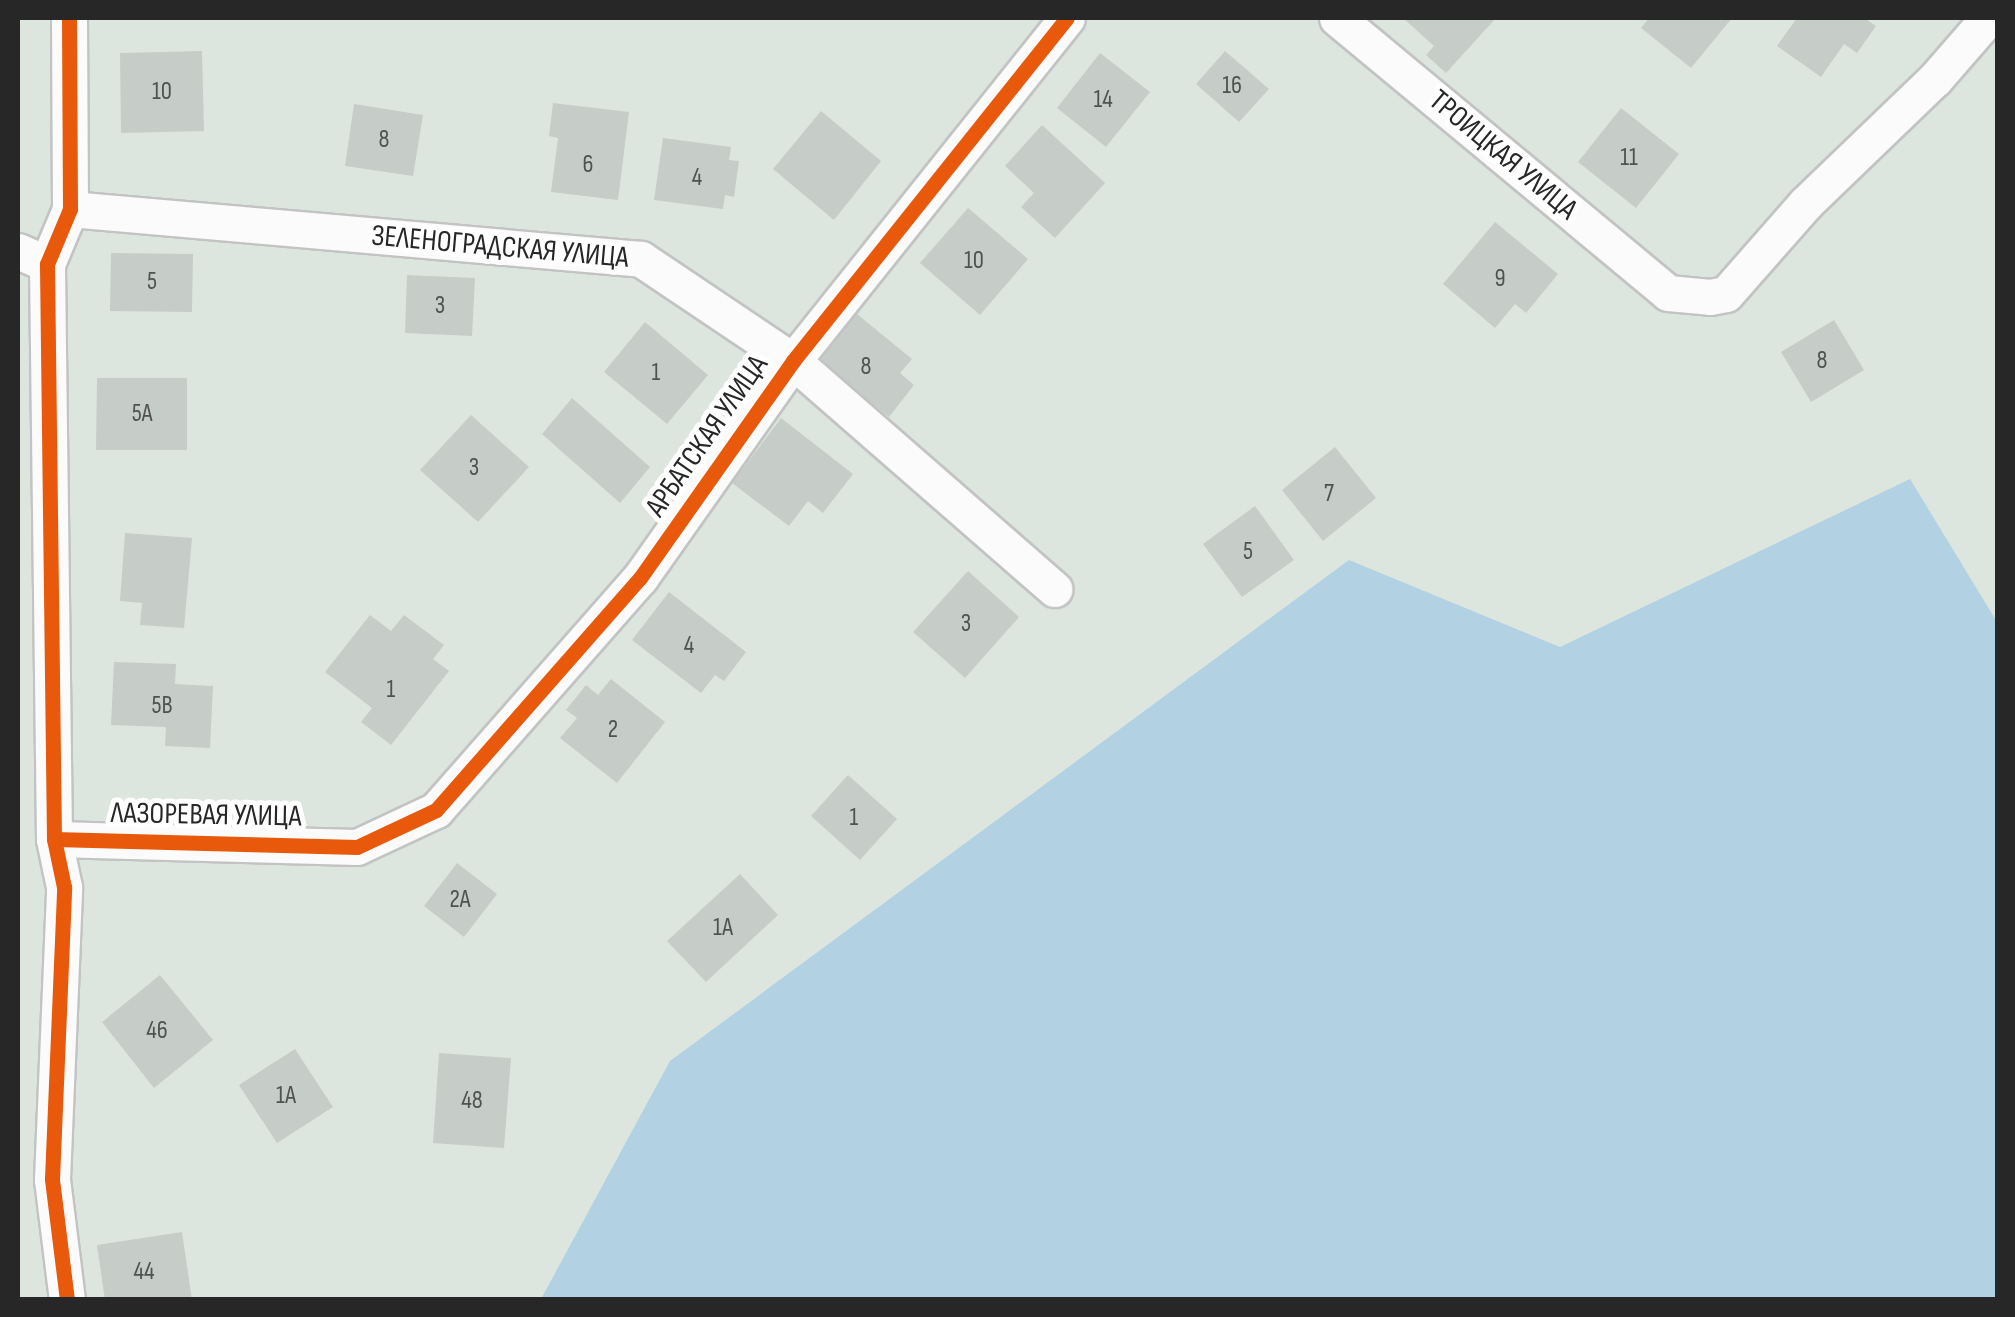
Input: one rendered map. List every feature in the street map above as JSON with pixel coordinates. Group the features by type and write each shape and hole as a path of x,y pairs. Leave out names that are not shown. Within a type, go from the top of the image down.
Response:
{"street":[{"path":"67,1300 52,1180 64,887 54,839 32,257 70,208 69,18"},
{"name":"АРБАТСКАЯ УЛИЦА","path":"357,846 436,810 640,578 793,361 1068,18"},
{"name":"ТРОИЦКАЯ УЛИЦА","path":"1338,18 1668,294 1710,298 1726,294 1806,203 1935,79 1988,18"},
{"name":"ЗЕЛЕНОГРАДСКАЯ УЛИЦА","path":"70,208 641,259 793,361 1054,589"},
{"name":"ЛАЗОРЕВАЯ УЛИЦА","path":"54,839 357,846"}],"shaded area":[{"path":"1910,479 1997,622 1997,1299 541,1299 670,1061 1349,560 1560,647"}],"building":[{"path":"1403,18 1496,18 1446,73 1426,55 1434,46"},
{"path":"1649,18 1732,18 1691,68 1641,28"},
{"path":"1797,18 1864,18 1876,26 1857,53 1844,44 1821,77 1777,46"},
{"path":"202,51 204,131 121,133 120,53"},
{"path":"1225,51 1269,89 1239,122 1196,84"},
{"path":"1100,53 1150,92 1106,147 1057,108"},
{"path":"553,103 629,112 618,200 551,192 558,138 549,136"},
{"path":"354,104 423,115 413,176 345,166"},
{"path":"1621,108 1679,154 1636,208 1578,162"},
{"path":"821,111 881,161 834,220 773,169"},
{"path":"1042,125 1105,183 1055,238 1021,207 1034,193 1005,166"},
{"path":"663,138 731,147 729,160 739,161 734,197 725,195 723,209 654,200"},
{"path":"968,208 1028,259 980,315 920,263"},
{"path":"1495,222 1558,274 1526,313 1515,304 1495,328 1443,284"},
{"path":"111,253 193,254 192,312 110,311"},
{"path":"407,275 475,278 472,336 405,333"},
{"path":"857,314 912,359 900,373 914,385 889,417 819,361"},
{"path":"1834,320 1864,370 1811,402 1781,352"},
{"path":"645,322 708,375 667,424 604,372"},
{"path":"97,378 187,378 187,450 96,450"},
{"path":"572,398 650,467 620,503 542,434"},
{"path":"471,415 529,467 478,522 420,470"},
{"path":"781,418 853,474 823,513 808,501 789,526 732,483"},
{"path":"1335,447 1376,498 1323,541 1282,490"},
{"path":"1255,506 1294,560 1242,597 1203,544"},
{"path":"125,533 192,538 184,628 140,625 142,603 120,601"},
{"path":"968,571 1019,617 965,678 913,632"},
{"path":"669,592 746,652 724,681 715,675 701,693 632,640"},
{"path":"370,615 391,631 404,615 444,645 433,659 449,671 391,745 361,722 372,708 325,672"},
{"path":"114,662 176,664 175,684 213,686 210,748 165,746 166,727 111,725"},
{"path":"611,679 665,722 617,783 560,738 577,718 566,710 586,685 598,695"},
{"path":"848,775 897,819 860,860 811,816"},
{"path":"457,863 497,894 464,937 424,906"},
{"path":"740,874 778,915 706,982 667,941"},
{"path":"160,975 213,1040 154,1088 102,1022"},
{"path":"295,1049 333,1107 277,1143 239,1085"},
{"path":"439,1053 511,1058 504,1148 433,1143"},
{"path":"182,1232 192,1300 105,1300 97,1245"}],"cycle path":[{"path":"67,1300 52,1179 64,887 54,839 47,264 70,209 69,18"},
{"path":"54,839 357,847 436,810 640,578 793,361 1067,18"}]}
